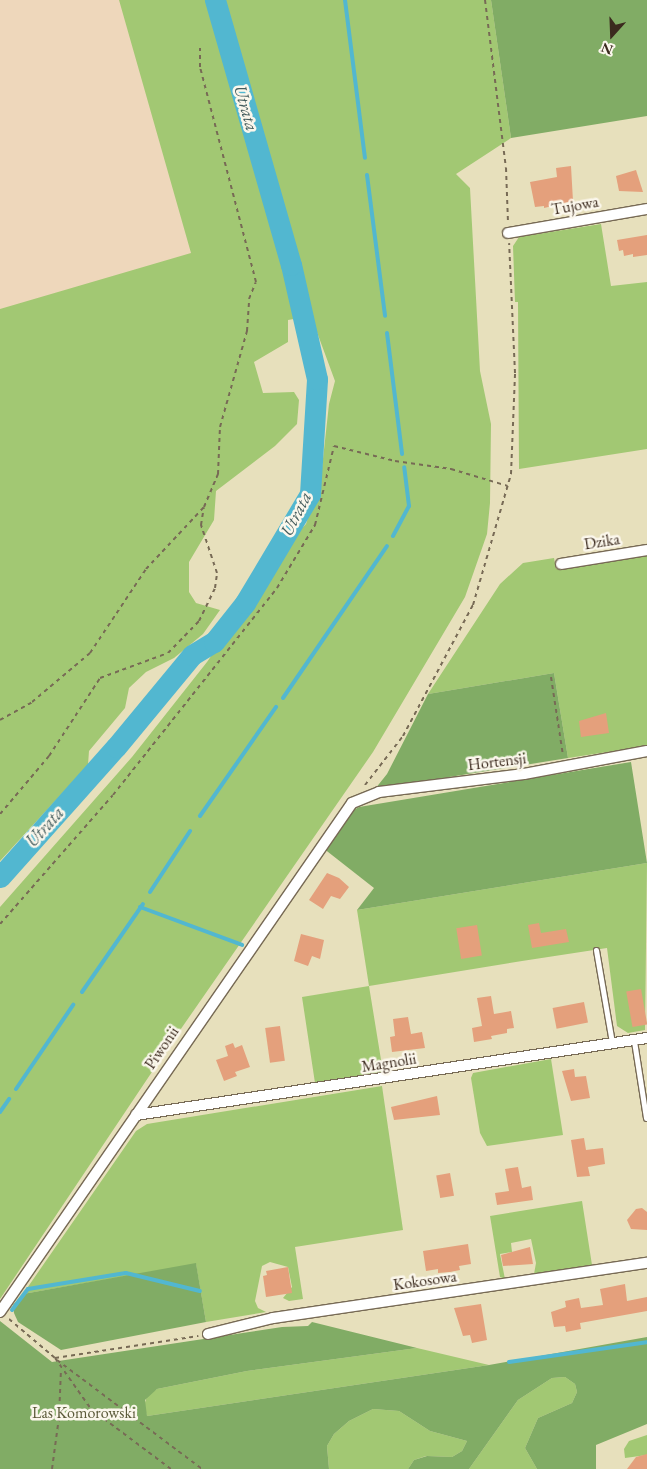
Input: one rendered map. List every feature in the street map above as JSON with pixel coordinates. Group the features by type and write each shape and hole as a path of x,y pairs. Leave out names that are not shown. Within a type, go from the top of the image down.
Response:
{"street":[{"name":"Tujowa","path":"508,232 647,209"},
{"name":"Dzika","path":"561,564 647,550"},
{"name":"Hortensji","path":"352,803 379,792 565,767 647,751"},
{"name":"Piwonii","path":"1,1312 352,803"},
{"name":"Magnolii","path":"136,1115 647,1038"},
{"name":"Kokosowa","path":"208,1334 273,1318 647,1262"}],"lane":[{"path":"596,950 612,1043"},
{"path":"634,1040 646,1118"}],"path":[{"path":"363,788 403,736 473,605 508,486 515,373 506,168 485,0"},
{"path":"0,814 49,756 100,678 168,653 199,621 216,588 217,573 201,525 204,507 218,474 220,427 247,331 251,292 256,282 254,268 200,67 200,48"},
{"path":"0,924 125,780 277,588 315,525 334,446 395,461 451,469 508,486"},
{"path":"0,720 32,702 90,653 146,569 204,507"},
{"path":"551,677 565,767"},
{"path":"1,1312 55,1358 202,1469"},
{"path":"55,1358 208,1334"},
{"path":"55,1358 61,1370 91,1409 171,1469"},
{"path":"52,1469 60,1417 61,1370"}],"shaded area":[{"path":"0,0 206,0 277,280 0,364"}],"green space":[{"path":"119,0 491,0 511,138 456,174 470,188 480,371 491,424 490,503 487,534 465,597 373,752 176,1036 0,1299 0,907 132,757 207,662 291,540 306,524 321,477 329,404 335,381 311,316 288,320 288,342 254,362 263,393 294,392 299,400 297,424 275,446 216,491 214,520 189,562 189,592 196,603 220,610 203,634 174,658 146,672 129,688 125,708 89,751 88,765 0,861 0,309 191,253"},
{"path":"491,0 647,0 647,116 511,138"},
{"path":"601,224 611,286 647,282 647,449 519,469 518,302 515,302 513,246 519,237"},
{"path":"647,555 647,746 568,758 554,673 428,694 500,584 523,563 554,558 556,569"},
{"path":"554,673 568,758 375,789 387,774 428,694"},
{"path":"631,762 647,863 357,910 374,888 323,848 345,815 359,807"},
{"path":"647,863 645,1030 628,1033 617,1026 607,948 369,986 357,910"},
{"path":"369,986 383,1072 315,1083 302,997"},
{"path":"551,1059 563,1135 487,1146 480,1133 471,1078 473,1073"},
{"path":"382,1086 403,1230 295,1247 303,1299 289,1301 283,1298 292,1287 288,1267 270,1262 262,1266 255,1301 258,1308 266,1312 206,1322 196,1264 23,1294 136,1131 147,1124"},
{"path":"582,1201 592,1265 534,1274 536,1263 531,1239 511,1243 512,1252 500,1254 505,1279 500,1277 490,1216"},
{"path":"196,1263 206,1322 61,1350 18,1322 14,1313 13,1305 23,1294"},
{"name":"Las Komorowski","path":"0,1321 52,1362 282,1327 308,1326 312,1322 417,1348 247,1371 157,1389 145,1400 147,1416 489,1365 647,1337 647,1424 596,1445 596,1469 537,1469 525,1448 538,1418 572,1403 577,1392 575,1384 565,1377 552,1378 518,1400 469,1469 408,1469 414,1460 427,1456 452,1457 462,1451 467,1441 430,1431 399,1411 373,1409 349,1421 334,1434 327,1446 329,1469 0,1469"},
{"path":"417,1348 489,1365 147,1416 144,1406 147,1396 157,1389 247,1371"},
{"path":"565,1377 575,1384 577,1392 572,1403 538,1418 525,1448 537,1469 469,1469 518,1400 552,1378"},
{"path":"373,1409 399,1411 430,1431 467,1441 462,1451 452,1457 426,1456 414,1460 408,1469 329,1469 327,1446 334,1434 349,1421"},
{"path":"647,1435 647,1455 625,1458 624,1449 629,1441"}],"building":[{"path":"571,166 573,201 544,208 544,206 535,207 530,182 557,177 556,168"},
{"path":"636,170 643,192 619,191 616,176"},
{"path":"647,235 647,255 633,257 633,254 624,256 623,250 619,251 617,240"},
{"path":"606,713 609,733 581,737 579,721"},
{"path":"327,873 339,878 349,887 340,899 331,896 323,909 309,900"},
{"path":"539,923 541,933 566,929 569,942 532,948 528,925"},
{"path":"477,925 482,956 461,959 456,928"},
{"path":"301,934 324,940 320,959 312,956 308,966 294,961"},
{"path":"641,989 647,1024 632,1027 626,992"},
{"path":"491,996 494,1014 511,1011 514,1028 507,1029 507,1033 491,1036 492,1039 474,1042 472,1028 482,1026 477,998"},
{"path":"584,1002 588,1023 557,1029 553,1008"},
{"path":"408,1017 411,1034 422,1032 425,1048 392,1052 390,1037 395,1036 393,1019"},
{"path":"280,1026 285,1061 270,1063 265,1028"},
{"path":"233,1043 235,1048 242,1045 250,1067 235,1072 237,1076 224,1081 216,1060 228,1056 225,1046"},
{"path":"574,1069 575,1077 586,1076 590,1098 571,1101 562,1071"},
{"path":"437,1096 440,1115 394,1120 391,1107"},
{"path":"584,1138 586,1150 603,1148 605,1164 588,1167 590,1176 577,1177 571,1140"},
{"path":"518,1167 522,1188 531,1186 533,1200 497,1205 495,1193 509,1191 505,1169"},
{"path":"450,1173 454,1196 440,1198 436,1175"},
{"path":"642,1208 647,1212 647,1230 631,1229 627,1220 636,1209"},
{"path":"468,1244 471,1264 459,1266 460,1270 450,1272 438,1273 438,1269 426,1271 423,1251"},
{"path":"530,1247 533,1264 503,1266 501,1255"},
{"path":"288,1267 292,1293 266,1297 263,1276 267,1275 266,1271"},
{"path":"625,1284 627,1301 647,1297 647,1311 580,1323 581,1329 566,1332 565,1326 554,1327 551,1312 566,1307 565,1301 579,1298 581,1308 603,1305 600,1289"},
{"path":"481,1304 487,1340 472,1343 470,1335 463,1336 454,1308"},
{"path":"647,1454 647,1469 627,1469 636,1457"}],"waterway":[{"name":"Utrata","path":"0,877 116,747 192,655 214,642 245,603 310,494 317,379 291,265 215,0"},
{"path":"345,0 365,158"},
{"path":"367,175 385,316"},
{"path":"387,333 402,454"},
{"path":"393,536 409,506 404,467"},
{"path":"283,698 387,546"},
{"path":"200,816 276,707"},
{"path":"150,892 190,831"},
{"path":"82,992 143,904"},
{"path":"140,907 242,945"},
{"path":"16,1089 73,1005"},
{"path":"0,1112 9,1099"},
{"path":"12,1310 28,1289 126,1273 200,1291"},
{"path":"509,1362 647,1342"}]}
